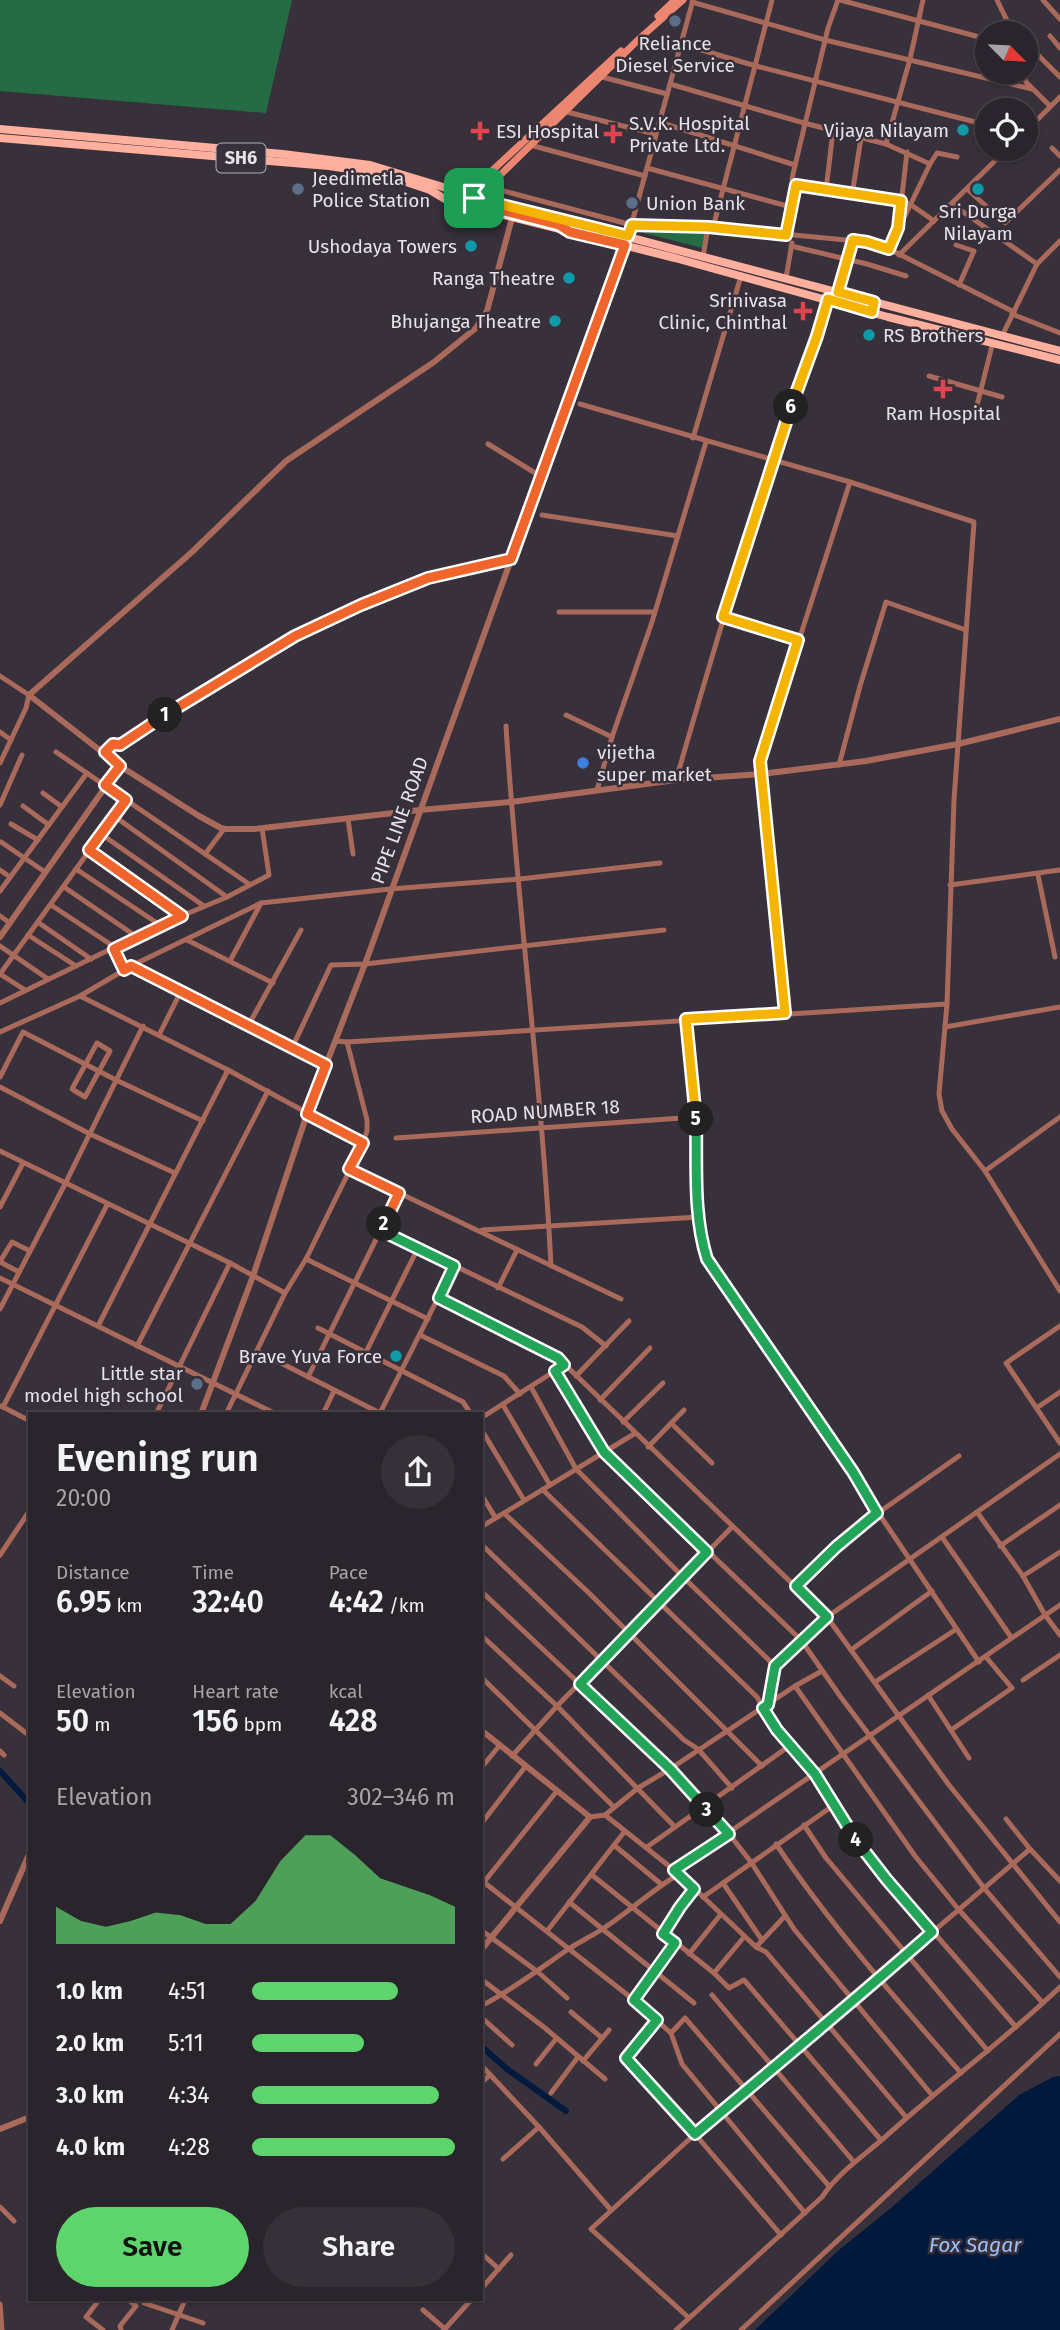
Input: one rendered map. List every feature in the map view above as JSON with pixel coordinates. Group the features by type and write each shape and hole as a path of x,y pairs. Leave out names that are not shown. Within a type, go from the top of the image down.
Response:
{"main road":[{"path":"430,190 473,200 486,183 675,0"},
{"path":"457,192 486,183 567,111 639,39 683,0"},
{"name":"SH6","path":"0,129 283,158 368,172 430,190 445,199 512,218 570,232 703,257 1060,352"},
{"name":"SH6","path":"0,138 370,165 428,181 483,203 626,241 741,276 1060,359"},
{"path":"486,183 483,203 559,225 570,232"},
{"path":"872,312 874,302"}],"street":[{"path":"703,257 772,0"},
{"path":"934,221 901,201 796,185 792,180 804,124 825,40 839,0 975,36"},
{"path":"886,144 923,0"},
{"path":"998,0 1008,21"},
{"path":"1043,0 1060,19"},
{"path":"626,241 692,1 825,40 1032,89"},
{"path":"1050,36 1060,48"},
{"path":"639,39 679,51"},
{"path":"681,44 975,122"},
{"path":"1039,56 1060,77"},
{"path":"602,77 667,94"},
{"path":"670,84 804,124 886,144 930,164"},
{"path":"1028,84 1050,106"},
{"path":"1038,118 1060,96"},
{"path":"567,111 655,134"},
{"path":"659,122 795,165"},
{"path":"826,190 833,131"},
{"path":"852,195 861,138"},
{"path":"529,145 645,176"},
{"path":"1052,148 1060,156"},
{"path":"898,228 907,152"},
{"path":"889,249 937,153 957,157"},
{"path":"899,255 995,161"},
{"path":"647,168 791,207"},
{"path":"967,189 1005,223 1060,170"},
{"path":"486,183 632,225 711,227 867,242 889,249 1013,313 1060,333"},
{"path":"786,278 791,246 791,207 796,185"},
{"path":"952,204 1037,264"},
{"path":"0,763 26,708 29,695 192,552 286,461 434,362 476,328 487,311 512,218"},
{"path":"838,292 853,240"},
{"name":"PIPE LINE ROAD","path":"202,1412 253,1276 307,1114 365,964 626,241"},
{"path":"1002,336 1037,264 1060,241"},
{"path":"956,244 974,251 959,285"},
{"path":"791,246 905,276"},
{"path":"692,438 741,276"},
{"path":"676,780 723,617 828,299"},
{"path":"974,417 993,342"},
{"path":"929,376 1002,397"},
{"path":"580,404 850,482 974,522 950,885 947,1004 939,1094 942,1111 952,1129 985,1171 1060,1291"},
{"path":"597,790 706,442"},
{"path":"488,444 540,476"},
{"path":"785,1013 760,761 850,482"},
{"path":"542,515 678,536"},
{"path":"105,752 113,744 120,745 140,730 295,636 428,578 511,559"},
{"path":"838,765 886,603 966,630"},
{"path":"559,612 654,612"},
{"path":"723,617 798,640"},
{"path":"0,676 29,695 120,766 224,829 262,828 511,802 676,780 838,765 958,744 1060,719"},
{"path":"566,715 612,737"},
{"path":"506,726 551,1266"},
{"path":"0,732 11,740"},
{"path":"56,752 249,884"},
{"path":"0,805 22,755"},
{"path":"0,937 120,766"},
{"path":"0,891 87,773"},
{"path":"43,793 62,807"},
{"path":"26,990 0,974 126,800"},
{"path":"23,806 49,825"},
{"path":"114,816 227,897"},
{"path":"348,819 353,854"},
{"path":"11,824 37,840"},
{"path":"0,1003 269,875 262,828"},
{"path":"205,854 224,829"},
{"path":"101,834 204,906"},
{"path":"1,842 45,872"},
{"path":"89,850 182,916"},
{"path":"0,1032 80,996 131,966 261,903 660,863"},
{"path":"76,869 160,925"},
{"path":"0,870 10,877"},
{"path":"950,885 1060,870"},
{"path":"1038,875 1055,957"},
{"path":"64,887 136,937"},
{"path":"230,961 261,903"},
{"path":"51,905 115,949 124,970"},
{"path":"0,916 10,923"},
{"path":"39,923 91,959"},
{"path":"248,1026 301,930"},
{"path":"292,1048 331,965 365,964 664,930"},
{"path":"28,935 76,965"},
{"path":"187,940 273,983"},
{"path":"0,946 48,979"},
{"path":"131,966 326,1065"},
{"path":"159,1035 181,992"},
{"path":"80,996 228,1070 363,1143"},
{"path":"335,1041 947,1004"},
{"path":"945,1027 1060,1007"},
{"path":"686,1019 696,1117 699,1217 703,1247 714,1271 853,1472 877,1513 979,1662"},
{"path":"13,1026 99,1072 202,1121"},
{"path":"0,1309 143,1026"},
{"path":"0,1077 23,1032"},
{"path":"227,1412 363,1143 367,1120 346,1042"},
{"path":"95,1044 110,1051 99,1072 85,1097 72,1089 95,1044"},
{"path":"98,1326 228,1070"},
{"path":"0,1087 90,1134 175,1173"},
{"path":"137,1346 268,1091"},
{"name":"ROAD NUMBER 18","path":"396,1138 696,1117"},
{"path":"985,1171 1060,1118"},
{"path":"0,1152 230,1263 285,1293"},
{"path":"0,1207 23,1163"},
{"path":"349,1169 621,1299"},
{"path":"308,1377 399,1193"},
{"path":"28,1420 2,1406 107,1205"},
{"path":"480,1230 699,1217"},
{"path":"380,1230 582,1327 606,1346"},
{"path":"20,1269 2,1263 1,1260 12,1242 29,1251"},
{"path":"366,1352 418,1248"},
{"path":"498,1288 517,1250"},
{"path":"306,1259 428,1319"},
{"path":"157,1412 230,1263"},
{"path":"382,1412 454,1266"},
{"path":"0,1278 272,1412"},
{"path":"439,1298 558,1358 827,1617 949,1785 1060,1922"},
{"path":"576,1376 629,1321"},
{"path":"1060,1326 1006,1363 1060,1443"},
{"path":"318,1328 463,1402 470,1412"},
{"path":"420,1335 504,1376 520,1394"},
{"path":"600,1399 650,1348"},
{"path":"257,1351 377,1412"},
{"path":"483,1417 564,1365"},
{"path":"555,1371 604,1452 801,1640 869,1737 984,1888 1060,1977"},
{"path":"623,1422 663,1383"},
{"path":"531,1387 576,1469 775,1666"},
{"path":"324,1412 334,1391"},
{"path":"1038,1407 1060,1392"},
{"path":"503,1405 550,1485"},
{"path":"648,1447 684,1410"},
{"path":"671,1423 712,1463"},
{"path":"483,1432 524,1500"},
{"path":"483,1526 634,1434"},
{"path":"766,1707 775,1666 827,1617 1060,1454"},
{"path":"796,1586 836,1547 877,1513 959,1456"},
{"path":"543,1490 766,1707 777,1730 792,1744 815,1774 863,1851 1016,2027"},
{"path":"483,1497 495,1517"},
{"path":"1000,1546 1060,1505"},
{"path":"977,1512 1023,1576 1060,1635"},
{"path":"0,1555 28,1513"},
{"path":"505,1514 588,1592 762,1766"},
{"path":"512,1756 628,1632 732,1527"},
{"path":"942,1536 1010,1637"},
{"path":"483,1546 684,1740 698,1749 732,1788"},
{"path":"1023,1576 1060,1552"},
{"path":"851,1650 932,1591"},
{"path":"483,1593 670,1769 729,1834 751,1862 785,1916 852,2001 932,2095"},
{"path":"483,2005 503,1995 603,1928 729,1834 899,1714 979,1662 1010,1637 1060,1605"},
{"path":"874,1682 955,1630"},
{"path":"483,1638 557,1706 675,1827"},
{"path":"1023,1680 1060,1656"},
{"path":"951,1730 1012,1688 986,1657"},
{"path":"483,1948 590,1818 605,1815 638,1788 822,1671"},
{"path":"0,1676 14,1686"},
{"path":"483,1679 614,1807"},
{"path":"795,1686 841,1755 915,1856 959,1910 1043,2003"},
{"path":"928,1695 969,1758"},
{"path":"0,1713 28,1734"},
{"path":"483,1732 590,1818"},
{"path":"647,1847 792,1744"},
{"path":"483,1766 500,1745"},
{"path":"483,1821 525,1768"},
{"path":"483,1880 557,1791"},
{"path":"703,1897 834,1805"},
{"path":"605,1815 647,1847 744,1937 766,1952 906,2118"},
{"path":"1006,1819 1060,1881"},
{"path":"804,1825 826,1858 988,2051"},
{"path":"547,1931 625,1830"},
{"path":"776,1844 810,1896 878,1980 961,2073"},
{"path":"615,1846 661,1884"},
{"path":"689,2318 591,2229 695,2134 1030,1849"},
{"path":"0,1921 28,1857"},
{"path":"592,1875 729,1988 744,1980 881,2140"},
{"path":"483,1882 634,2000 671,2033 682,2064 805,2213"},
{"path":"723,1883 762,1940"},
{"path":"663,1934 694,1889"},
{"path":"569,1902 694,2003"},
{"path":"689,1954 721,1914"},
{"path":"756,1947 785,1916"},
{"path":"483,1931 567,1997"},
{"path":"714,1973 744,1937"},
{"path":"634,2000 675,1943"},
{"path":"483,1980 605,2079"},
{"path":"676,2330 822,2197 829,2186 854,2162 988,2051 1060,1987"},
{"path":"712,1995 854,2162"},
{"path":"571,2012 602,2038"},
{"path":"671,2033 685,2018 829,2186"},
{"path":"483,2019 512,2045"},
{"path":"657,2020 626,2058 781,2235"},
{"path":"551,2093 609,2030"},
{"path":"741,2330 1060,2034"},
{"path":"537,2064 556,2039"},
{"path":"483,2067 540,2127 611,2210"},
{"path":"483,2081 490,2075"},
{"path":"0,2129 28,2118"},
{"path":"503,2159 540,2127"},
{"path":"0,2207 14,2221"},
{"path":"483,2255 499,2269"},
{"path":"483,2286 511,2255"},
{"path":"98,2301 86,2317 103,2330"},
{"path":"120,2330 120,2326 135,2306 130,2301"},
{"path":"172,2330 185,2301"},
{"path":"423,2310 445,2330 470,2301"},
{"path":"144,2303 203,2323"},
{"path":"0,2304 2,2330"}],"green space":[{"path":"0,0 292,0 266,113 0,91"},
{"path":"706,228 703,248 636,231"}],"water":[{"name":"Fox Sagar","path":"1060,2076 1060,2330 755,2330 839,2250 891,2208 1019,2095"}],"waterway":[{"path":"0,1771 28,1802"},
{"path":"483,2048 507,2069 566,2111"}],"place":[{"name":"Reliance Diesel Service","path":"675,21"},
{"name":"Vijaya Nilayam","path":"963,130"},
{"name":"ESI Hospital","path":"480,131"},
{"name":"S.V.K. Hospital Private Ltd.","path":"613,134"},
{"name":"Jeedimetla Police Station","path":"298,189"},
{"name":"Sri Durga Nilayam","path":"978,189"},
{"name":"Union Bank","path":"632,203"},
{"name":"Ushodaya Towers","path":"471,246"},
{"name":"Ranga Theatre","path":"569,278"},
{"name":"Srinivasa Clinic, Chinthal","path":"803,311"},
{"name":"Bhujanga Theatre","path":"555,321"},
{"name":"RS Brothers","path":"869,335"},
{"name":"Ram Hospital","path":"943,389"},
{"name":"vijetha super market","path":"583,763"},
{"name":"Brave Yuva Force","path":"396,1356"},
{"name":"Little star model high school","path":"197,1384"}],"route":[{"path":"796,185 901,201 898,228 889,249 853,240 838,292 874,302 872,312 828,299 723,617 798,640 760,761 785,1013 686,1019 696,1117 698,1206 707,1259 853,1472 877,1513 836,1547 796,1586 827,1617 775,1666 768,1705 763,1708 777,1730 792,1744 815,1774 863,1851 932,1932 695,2134 626,2058 657,2020 634,2000 675,1943 663,1934 694,1889 674,1870 729,1834 670,1769 580,1684 707,1552 604,1452 555,1371 564,1365 558,1358 439,1298 454,1266 380,1230 399,1193 349,1169 363,1143 307,1114 326,1065 131,966 124,970 114,949 182,916 89,850 126,800 105,785 120,766 105,752 113,744 120,745 140,730 295,636 361,605 428,578 511,559 625,245 570,232 559,225 473,203 474,198 628,236 632,225 708,227 786,235 796,185"}]}
